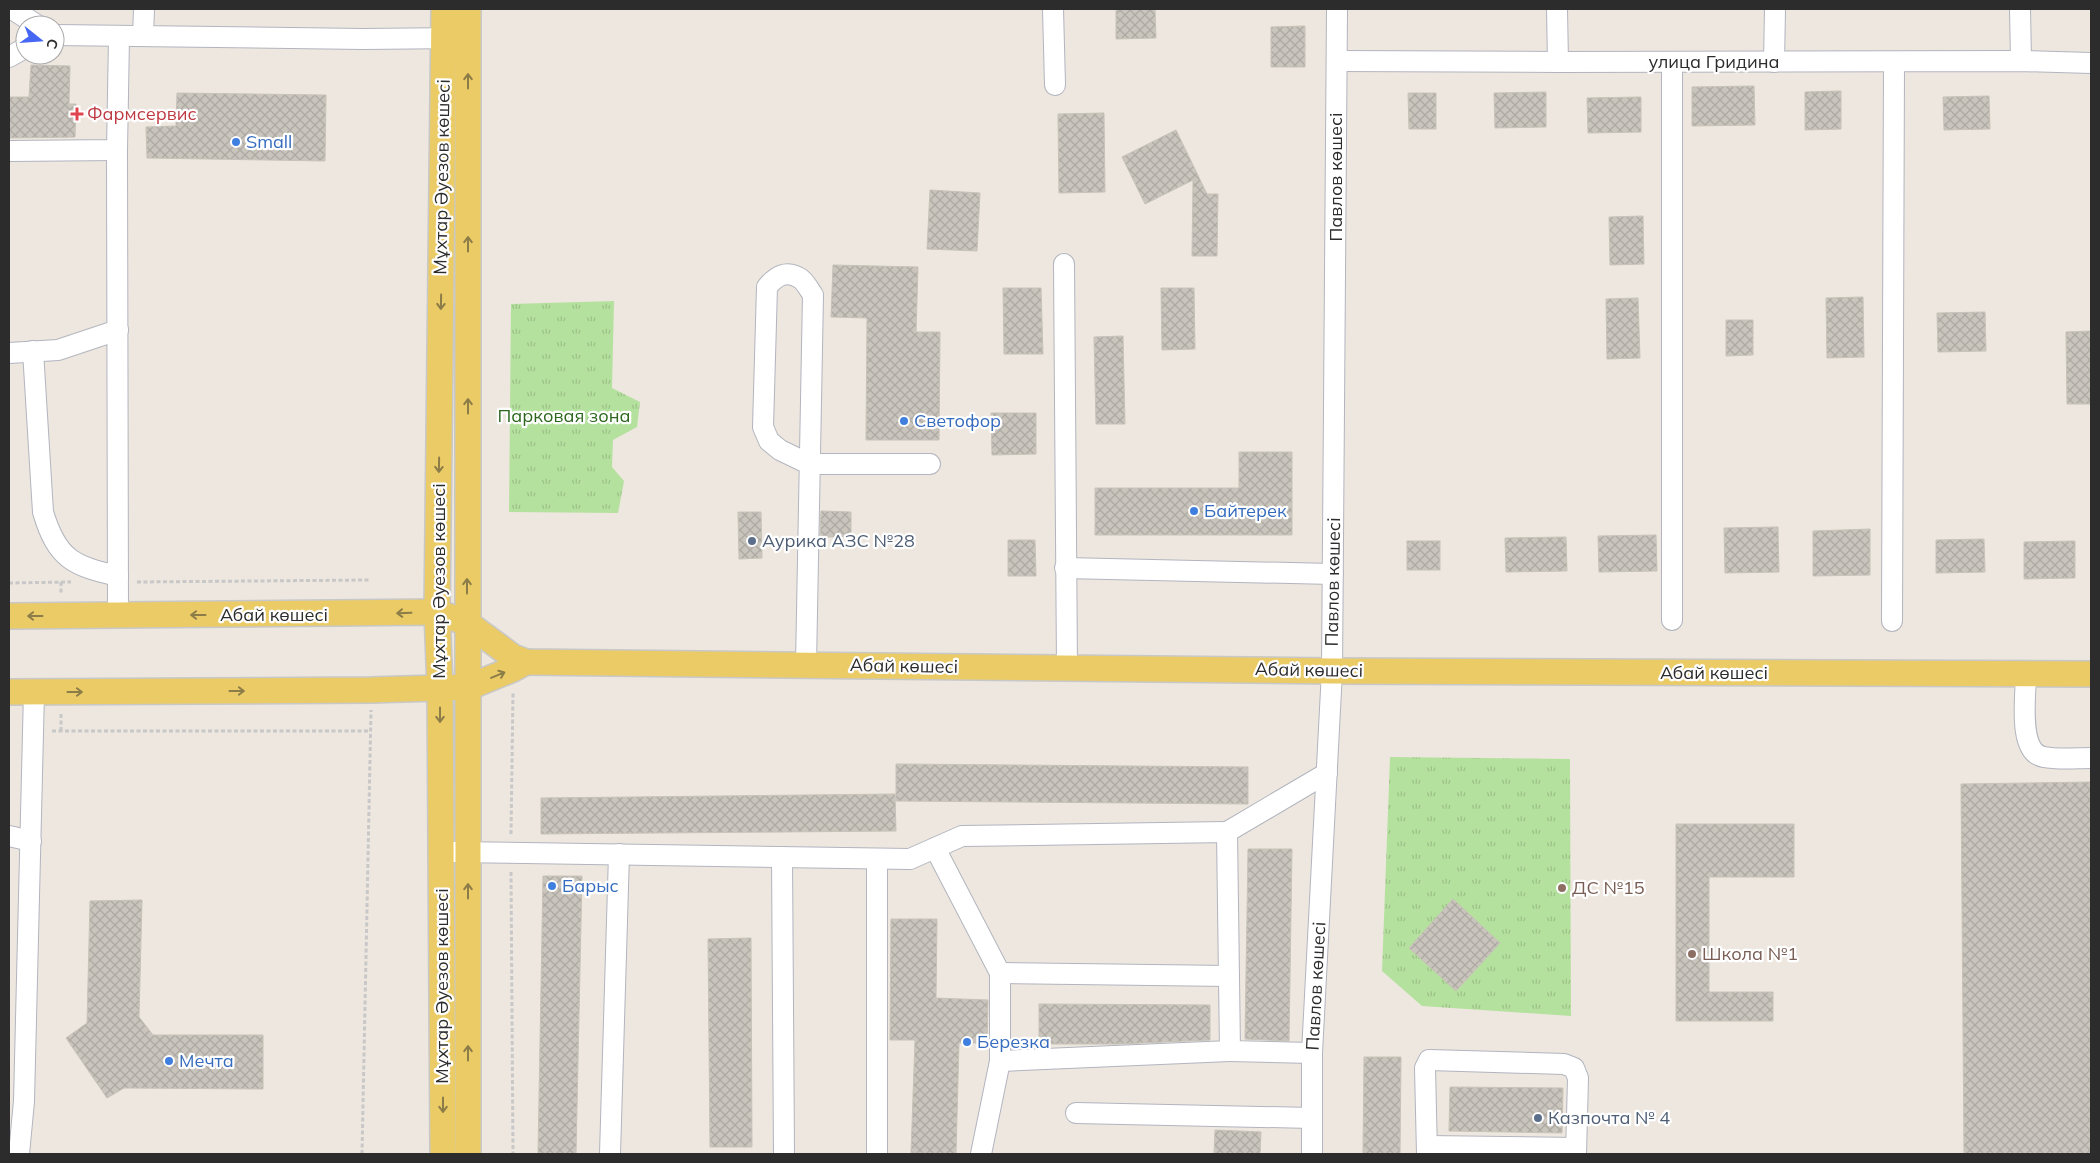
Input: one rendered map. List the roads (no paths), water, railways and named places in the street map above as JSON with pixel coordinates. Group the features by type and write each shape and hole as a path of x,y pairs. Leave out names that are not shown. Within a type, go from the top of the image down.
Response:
{"main road":[{"name":"Мұхтар Әуезов көшесі","path":"443,1154 440,688 437,612 444,9"},
{"name":"Мұхтар Әуезов көшесі","path":"468,9 468,1154"},
{"name":"Абай көшесі","path":"9,616 437,612 467,623 513,657 520,666"},
{"name":"Абай көшесі","path":"9,692 372,690 469,687 520,666 806,665 2091,674"}],"street":[{"path":"143,36 144,9"},
{"path":"1052,9 1055,85"},
{"name":"Павлов көшесі","path":"1312,1154 1312,1053 1332,670 1337,9"},
{"path":"1557,9 1558,62"},
{"path":"1774,62 1775,9"},
{"path":"2020,9 2022,61"},
{"path":"65,35 363,39 468,38"},
{"path":"118,615 117,150 119,37"},
{"name":"улица Гридина","path":"1337,60 1558,62 2022,61 2091,63"},
{"path":"1672,62 1672,620"},
{"path":"1892,621 1894,62"},
{"path":"9,152 117,150"},
{"path":"1064,264 1067,668"},
{"path":"806,665 809,464 813,295 801,279 787,274 775,277 768,288 763,427 769,441 809,464 930,464"},
{"path":"9,353 58,350 118,330"},
{"path":"33,352 43,512 49,532 56,546 68,557 87,569 118,579"},
{"path":"1065,568 1333,574"},
{"path":"2026,674 2025,735 2031,749 2042,757 2091,758"},
{"path":"19,1154 16,1102 31,841 34,692"},
{"path":"440,852 910,859 962,836 1227,832 1326,773"},
{"path":"1227,832 1230,1051"},
{"path":"9,836 31,841"},
{"path":"935,848 1000,973 1000,1061 981,1154"},
{"path":"610,1154 619,854"},
{"path":"782,857 784,1154"},
{"path":"877,859 877,1154"},
{"path":"1000,973 1229,976"},
{"path":"1000,1061 1230,1051 1312,1053"},
{"path":"1429,1060 1564,1064 1574,1068 1578,1078 1576,1151 1427,1150 1425,1068 1429,1060"},
{"path":"1076,1113 1312,1118"}],"place":[{"name":"Фармсервис","path":"77,114"},
{"name":"Small","path":"236,142"},
{"name":"Светофор","path":"904,421"},
{"name":"Байтерек","path":"1194,511"},
{"name":"Аурика АЗС №28","path":"752,541"},
{"name":"Барыс","path":"552,886"},
{"name":"ДС №15","path":"1562,888"},
{"name":"Школа №1","path":"1692,954"},
{"name":"Березка","path":"967,1042"},
{"name":"Мечта","path":"169,1061"},
{"name":"Казпочта № 4","path":"1538,1118"}],"park label":[{"name":"Парковая зона","path":"564,416"}]}
